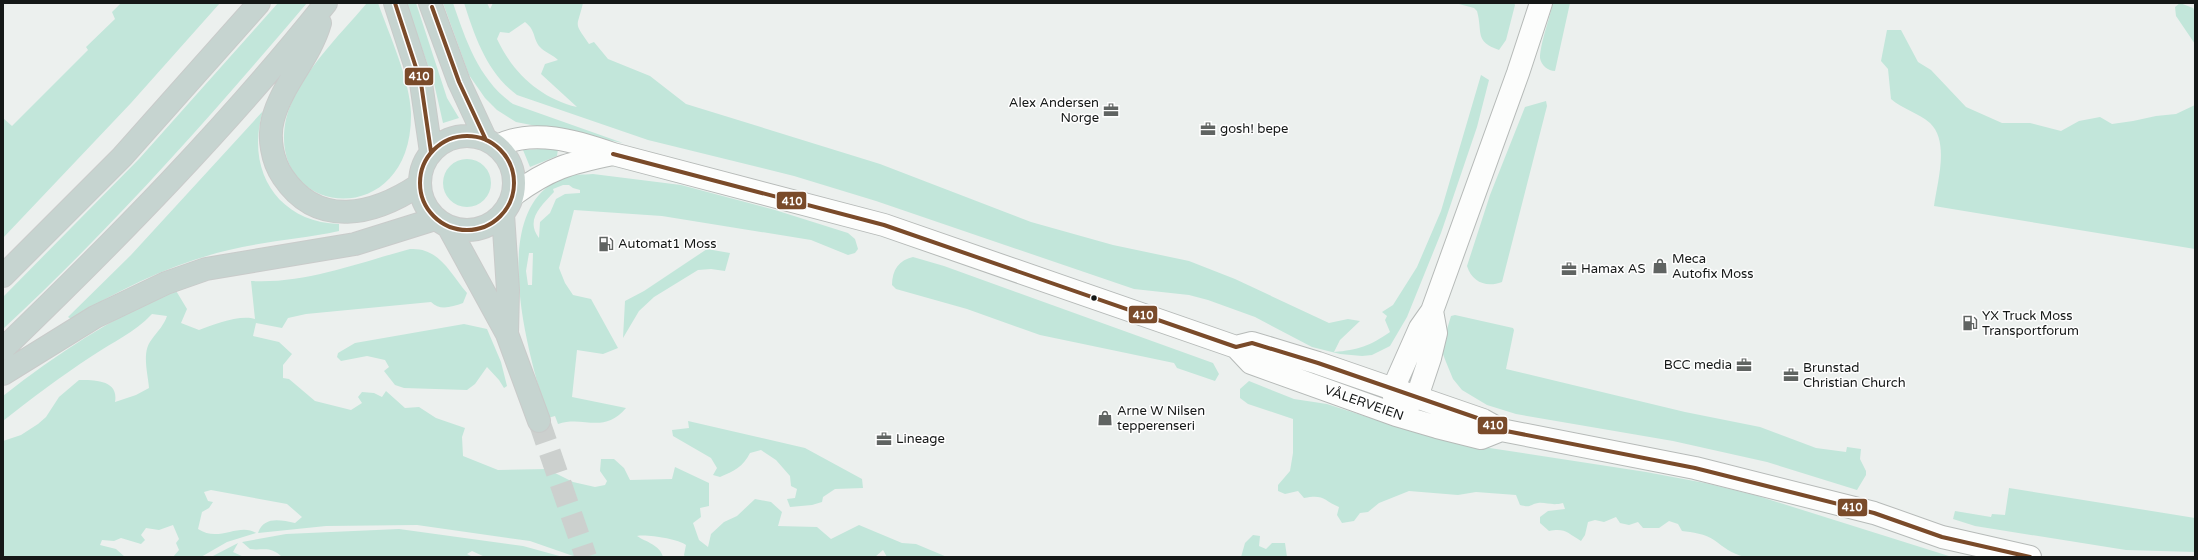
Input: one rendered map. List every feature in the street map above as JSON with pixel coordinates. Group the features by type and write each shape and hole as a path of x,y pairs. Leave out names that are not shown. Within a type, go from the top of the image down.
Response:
{"highway":[{"path":"3,276 122,156 258,3"},
{"path":"325,3 316,38 284,90 273,119 271,139 273,156 279,172 298,195 310,204 326,210 341,212 360,211 378,206 394,200 419,185"},
{"path":"3,349 155,197 295,42 325,3"},
{"path":"395,3 421,83 431,152"},
{"path":"3,374 95,317 166,283 206,269 355,244 442,224 464,231 478,230 492,224 503,214 513,194 514,181 512,168 506,156 491,143 459,82 430,3"},
{"path":"491,143 469,136 450,138 440,144 431,152 422,168 419,185 421,198 427,209 442,224 507,334 538,421"},
{"path":"503,214 508,290 507,334"}],"street":[{"path":"1396,415 1393,389 1420,328 1432,311 1516,80 1541,3"},
{"name":"VÅLERVEIEN","path":"491,143 521,138 545,138 580,142 613,154 884,225 1236,346 1252,343 1318,363 1483,420 1501,430 1695,468 1874,513 1942,536 2030,557"},
{"name":"VÅLERVEIEN","path":"513,194 559,166 613,154"},
{"path":"1396,415 1417,396 1436,333 1432,311"},
{"name":"VÅLERVEIEN","path":"1236,346 1251,363 1396,415 1481,438 1501,430"}],"green space":[{"path":"121,3 220,3 131,103 3,238 3,118 12,126 88,50 86,47 115,19 112,12"},
{"path":"278,3 307,3 197,129 122,211 3,329 3,297 139,159"},
{"path":"367,3 378,3 403,72 410,100 411,113 405,152 389,179 367,194 341,198 317,193 297,177 285,152 286,119 291,103 309,72 320,57"},
{"path":"406,3 416,3 447,98 459,118 443,123 434,83"},
{"path":"443,3 453,3 475,59 491,83 513,104 623,143 516,122 497,110 485,98 469,75"},
{"path":"464,3 487,3 490,9 493,3 583,3 578,21 578,28 589,44 594,42 608,59 650,76 686,104 880,164 1031,222 1113,245 1189,261 1235,279 1329,323 1348,319 1360,321 1340,340 1334,352 1364,346 1376,341 1390,332 1385,320 1387,316 1382,312 1393,305 1417,267 1441,211 1481,75 1489,80 1477,127 1441,233 1407,317 1390,346 1372,355 1362,356 1340,354 1312,347 1255,317 1208,300 1189,295 1134,289 876,201 794,176 648,140 517,95 498,76 483,54","holes":["525,22 529,25 539,46 558,60 545,64 541,74 577,107 551,97 529,82 511,63 497,39 500,32 509,33"]},
{"path":"1455,3 1514,3 1515,5 1506,40 1499,50 1491,47 1483,40 1477,11 1474,8"},
{"path":"1553,3 1570,3 1555,71 1545,67 1540,58 1543,38"},
{"path":"2180,3 2193,8 2195,12 2195,44 2176,16 2175,7"},
{"path":"1887,30 1901,30 1918,62 1931,70 1966,107 2002,123 2030,123 2061,131 2079,121 2100,117 2112,124 2176,114 2195,105 2195,249 1934,206 1941,163 1939,141 1936,131 1930,123 1921,116 1900,106 1891,99 1888,69 1881,61"},
{"path":"1546,101 1547,106 1502,282 1496,284 1485,284 1476,280 1472,276 1467,266 1490,195 1525,107"},
{"path":"263,111 259,132 259,153 263,172 271,188 283,203 298,214 317,221 339,224 339,231 256,244 208,255 147,278 108,297 71,319 68,317 131,255"},
{"path":"558,149 557,156 530,167 523,150"},
{"path":"462,159 472,159 484,166 491,178 491,188 484,200 472,207 462,207 454,203 447,196 443,188 443,178 447,170 454,163"},
{"path":"593,174 681,185 775,210 848,233 855,239 858,249 855,253 848,255 811,240 662,216 574,210 559,268 565,283 573,295 591,299 618,348 603,354 577,350 572,397 626,408 618,416 601,423 567,422 558,424 555,416 548,418 532,363 525,329 520,294 519,259 523,228 534,202 553,183 562,177 570,175","holes":["563,185 569,185 580,190 580,193 565,194 556,199 550,213 540,222 539,238 535,231 534,225 536,214 554,192 553,189","529,253 533,253 532,285 528,285 526,271"]},
{"path":"410,249 420,249 429,252 443,263 467,293 463,303 450,307 438,307 431,302 306,314 288,318 282,328 256,323 253,336 279,342 292,354 283,365 283,378 289,379 315,401 351,410 362,403 358,397 362,392 374,393 382,397 386,391 405,408 419,407 436,418 465,428 462,437 463,456 498,470 547,469 573,482 595,487 605,485 607,481 600,471 601,459 614,459 624,468 630,480 672,479 675,467 709,483 709,506 700,508 701,517 693,523 699,540 708,547 711,534 724,522 737,516 755,499 771,502 782,512 778,526 817,527 831,539 859,525 902,543 916,544 947,557 887,557 883,550 875,557 685,557 686,545 682,543 662,538 637,536 656,547 663,557 576,557 530,541 417,525 326,526 258,533 264,524 273,520 295,523 302,517 287,504 211,490 204,492 208,501 213,502 209,508 202,512 198,529 206,533 214,534 243,530 249,530 256,533 227,542 201,557 173,557 179,550 176,543 179,539 173,525 159,530 146,528 141,535 145,540 141,544 121,538 114,541 102,540 100,545 116,549 125,557 3,557 3,441 21,435 38,424 46,417 59,397 79,380 92,380 110,385 115,395 115,402 136,395 149,388 146,363 147,350 149,344 163,325 167,316 152,314 131,332 69,372 36,395 3,421 3,396 23,380 86,337 152,300 175,289 187,309 181,323 199,330 234,319 255,319 251,281 271,281 311,276"},
{"path":"707,249 730,253 725,271 711,269 698,270 654,297 639,311 623,338 625,301 644,291"},
{"path":"913,257 944,266 1213,363 1219,374 1215,381 1177,368 1174,363 1040,335 967,309 896,289 892,285 892,280 897,266 908,258"},
{"path":"1455,315 1513,328 1514,330 1506,369 1685,412 1760,427 1816,448 1846,452 1847,447 1861,449 1860,459 1866,471 1866,475 1857,490 1767,462 1673,441 1516,414 1487,405 1462,390 1453,379 1441,349 1451,316"},
{"path":"464,324 487,329 501,362 507,386 504,388 487,367 475,384 467,390 404,388 395,385 384,371 389,367 385,360 367,356 341,361 337,357 338,353 355,343"},
{"path":"1249,381 1294,399 1327,404 1395,426 1483,447 1646,472 1705,483 1758,496 1952,557 1745,557 1732,552 1707,536 1682,531 1678,524 1669,521 1659,528 1643,528 1638,522 1629,525 1620,523 1616,517 1604,522 1595,520 1588,522 1585,535 1581,541 1563,531 1549,531 1540,523 1540,517 1548,511 1565,509 1563,503 1538,503 1526,506 1520,505 1516,495 1476,492 1458,495 1409,491 1379,503 1368,512 1360,513 1354,521 1342,523 1337,515 1339,507 1323,498 1304,498 1298,491 1285,494 1278,491 1278,485 1290,471 1293,453 1293,419 1248,404 1240,398 1240,389"},
{"path":"688,421 805,448 862,479 863,488 835,489 823,497 822,502 812,505 790,507 787,499 795,498 797,489 791,486 790,476 776,460 761,450 750,453 738,468 730,473 720,477 713,475 717,468 711,458 673,436 672,430 689,428"},
{"path":"2009,488 2195,518 2195,552 2126,550 1975,526 1953,519 1955,511 1991,517 1992,514 2005,515"},
{"path":"399,529 523,546 563,557 485,557 472,551 467,554 473,557 282,557 274,551 266,549 250,549 242,542 286,534"},
{"path":"1253,535 1260,536 1259,546 1266,549 1272,543 1285,543 1287,557 1241,557 1245,543"},
{"path":"238,543 233,552 244,557 211,557"}],"tunnel":[{"path":"539,421 586,557"}],"transit line":[{"name":"410","path":"395,3 421,83 431,152"},
{"name":"410","path":"432,7 459,82 486,140"},
{"name":"410","path":"467,136 485,139 500,150 511,165 514,183 511,201 500,216 485,227 467,230 449,227 434,216 423,201 420,183 423,165 434,150 449,139 467,136"},
{"name":"410","path":"613,154 884,225 1236,347 1252,343 1318,363 1483,420 1501,430 1695,468 1874,513 1942,537 2030,557"}],"place":[{"name":"Alex Andersen Norge","path":"1111,110"},
{"name":"gosh! bepe","path":"1208,129"},
{"name":"Automat1 Moss","path":"606,244"},
{"name":"Meca Autofix Moss","path":"1660,266"},
{"name":"Hamax AS","path":"1569,269"},
{"name":"YX Truck Moss Transportforum","path":"1970,323"},
{"name":"BCC media","path":"1744,365"},
{"name":"Brunstad Christian Church","path":"1791,375"},
{"name":"Arne W Nilsen tepperenseri","path":"1105,418"},
{"name":"Lineage","path":"884,439"}]}
